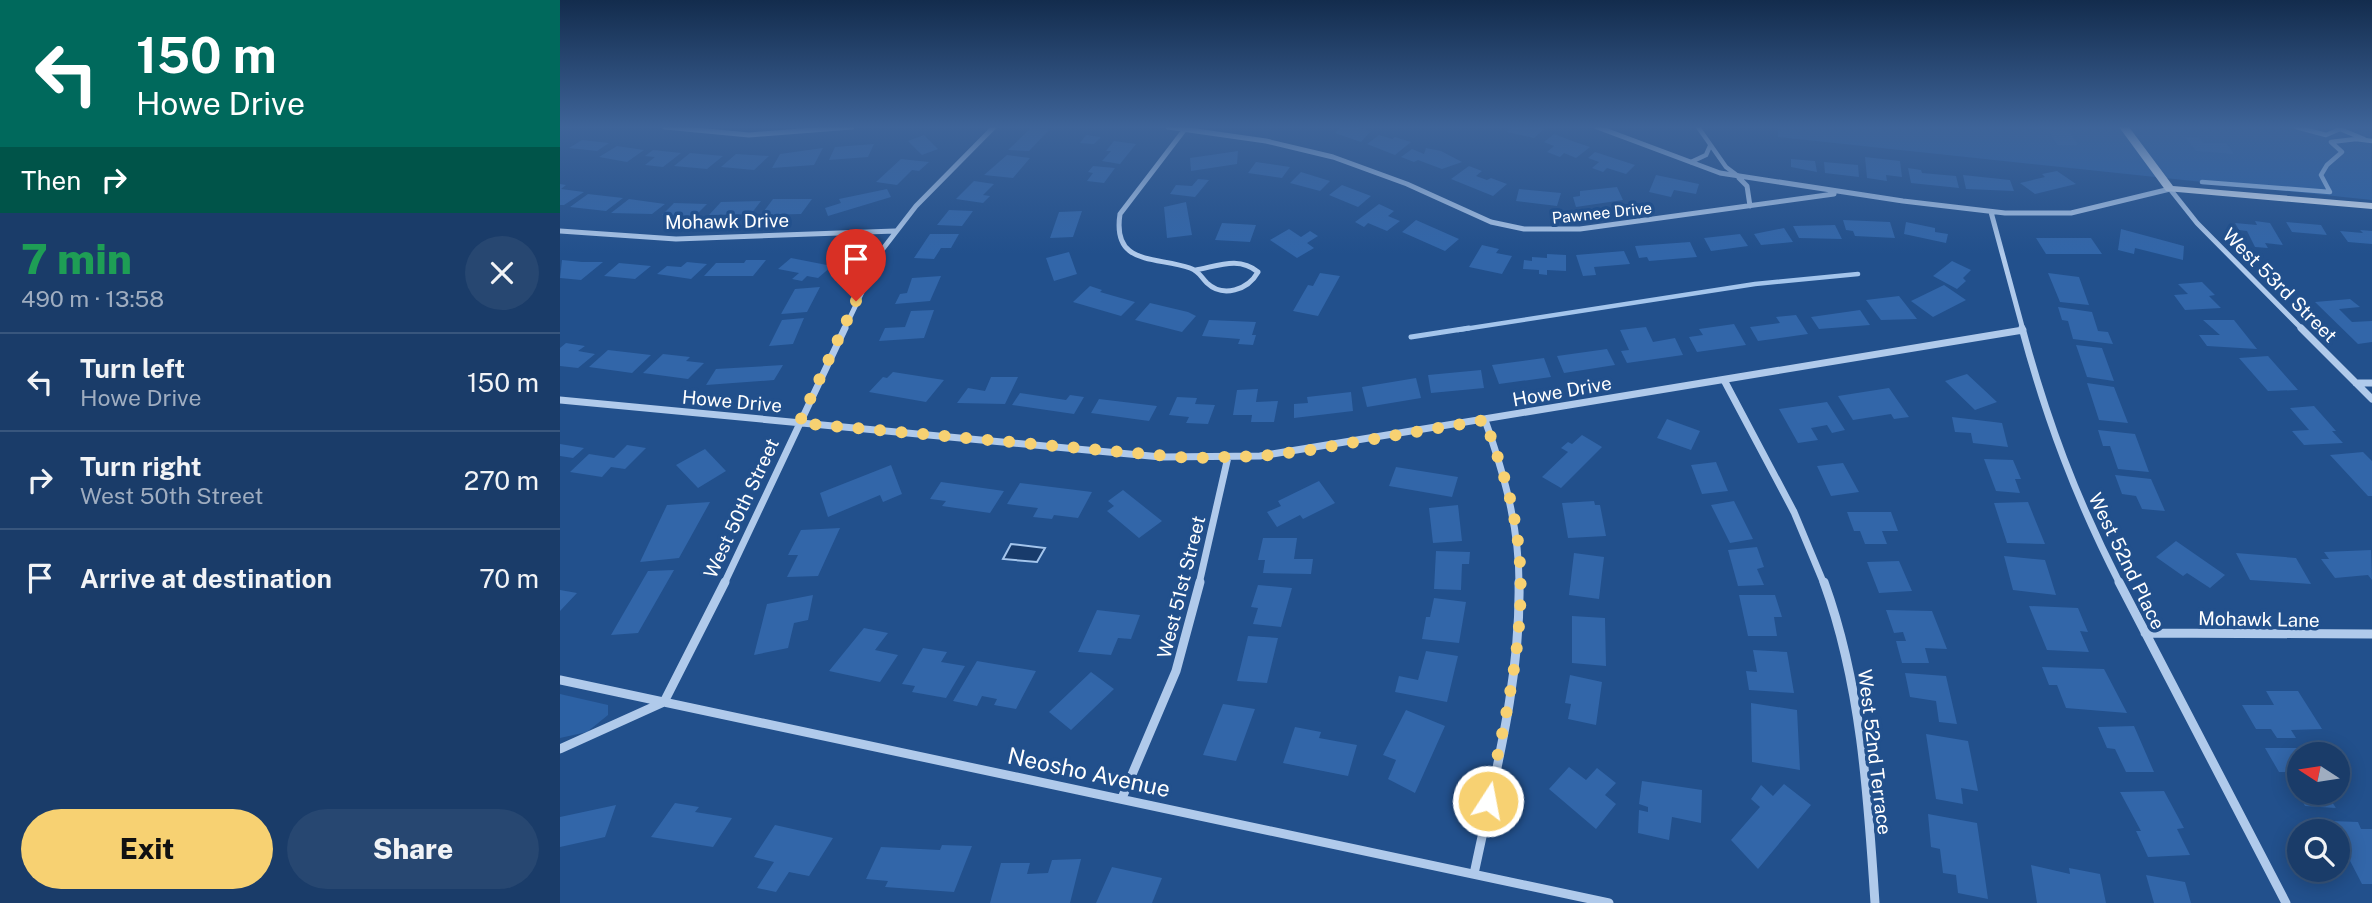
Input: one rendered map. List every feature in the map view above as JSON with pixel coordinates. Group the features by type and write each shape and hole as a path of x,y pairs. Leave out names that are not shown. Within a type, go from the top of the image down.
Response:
{"main road":[{"path":"2155,169 2170,189 2372,206"}],"street":[{"name":"West 50th Street","path":"664,702 694,647 870,272 895,231 952,169"},
{"path":"1154,169 1120,214 1116,229 1118,240 1126,250 1144,259 1196,270 1233,262 1247,263 1258,272 1249,285 1226,291 1209,285 1196,270"},
{"name":"Pawnee Drive","path":"1367,169 1408,184 1491,222 1524,229 1580,229 1843,193"},
{"path":"1712,169 1739,177 1843,193 2023,214 2071,213 2170,189"},
{"path":"1739,177 1747,186 1749,206"},
{"name":"West 53rd Street","path":"2170,189 2205,231 2372,399"},
{"name":"West 52nd Place","path":"1992,212 2044,409 2068,475 2094,534 2287,903"},
{"name":"Mohawk Drive","path":"560,231 676,239 895,231"},
{"name":"Howe Drive","path":"560,400 1161,457 1228,457 1304,451 2023,330"},
{"name":"West 52nd Terrace","path":"1724,380 1806,538 1835,619 1859,722 1875,903"},
{"path":"2356,383 2372,383"},
{"path":"1474,874 1520,623 1520,573 1515,519 1485,420"},
{"name":"West 51st Street","path":"1122,798 1176,671 1189,629 1228,457"},
{"name":"Mohawk Lane","path":"2145,633 2372,634"},
{"name":"Neosho Avenue","path":"560,680 1609,903"},
{"path":"560,749 664,702"}],"lane":[{"path":"1729,169 1739,177"}],"shaded area":[{"path":"2081,169 2372,169 2372,200"},
{"path":"1011,544 1045,548 1037,562 1003,559"},
{"path":"560,694 608,705 608,715 587,732 560,738"}],"building":[{"path":"890,169 921,169 912,170 897,185 876,182"},
{"path":"991,169 1021,169 1013,178 984,175"},
{"path":"1090,169 1114,169 1104,183 1087,181 1093,173 1088,172"},
{"path":"1251,169 1288,169 1282,178 1248,173"},
{"path":"1465,169 1477,169 1482,171 1476,176 1507,184 1493,196 1451,179"},
{"path":"1611,169 1631,169 1626,174"},
{"path":"1825,169 1858,169 1859,177 1825,173"},
{"path":"1866,169 1901,169 1902,177 1886,175 1887,181 1867,178"},
{"path":"1908,169 1915,169 1922,173 1956,176 1959,188 1911,183"},
{"path":"2057,171 2076,184 2035,194 2020,183 2045,177 2042,174"},
{"path":"1301,172 1330,181 1320,191 1290,183"},
{"path":"1656,175 1699,184 1696,194 1674,190 1671,197 1649,192"},
{"path":"1963,175 2010,180 2014,191 1966,189"},
{"path":"1198,179 1209,180 1195,197 1170,194 1176,185 1192,186"},
{"path":"974,181 994,184 983,195 990,196 983,203 956,199"},
{"path":"560,184 566,185 561,189 584,192 560,205"},
{"path":"1342,185 1371,196 1358,207 1329,195"},
{"path":"1617,187 1623,200 1576,207 1573,197 1580,196 1580,191"},
{"path":"887,189 891,197 828,216 825,208 841,203 839,199"},
{"path":"1519,189 1561,193 1557,206 1516,201"},
{"path":"588,194 623,198 606,211 570,207"},
{"path":"629,199 665,204 652,214 611,213"},
{"path":"773,199 812,199 801,214 761,215"},
{"path":"761,201 751,214 709,215 721,202"},
{"path":"1186,202 1192,235 1167,238 1164,207"},
{"path":"674,203 707,204 695,216 662,215"},
{"path":"1379,204 1394,211 1388,216 1400,221 1387,231 1368,223 1364,227 1355,222"},
{"path":"949,210 973,211 962,226 937,225"},
{"path":"1082,211 1073,237 1050,238 1059,212"},
{"path":"1416,220 1459,239 1445,251 1402,232"},
{"path":"1843,220 1890,222 1895,238 1855,236 1853,231 1846,230"},
{"path":"2255,221 2270,223 2283,245 2265,243 2268,248 2255,247 2247,231 2239,230 2235,223 2257,225"},
{"path":"1906,222 1935,228 1935,232 1948,234 1946,243 1904,234"},
{"path":"2286,222 2321,225 2327,235 2292,232"},
{"path":"1222,223 1256,225 1250,242 1215,240"},
{"path":"1835,225 1842,239 1799,238 1793,226"},
{"path":"1784,228 1793,242 1761,245 1754,234"},
{"path":"1289,229 1301,237 1310,231 1318,236 1307,243 1314,248 1297,258 1270,240"},
{"path":"2121,229 2184,246 2183,260 2135,248 2134,254 2118,250"},
{"path":"2360,230 2372,231 2372,244 2348,242 2340,231 2363,233"},
{"path":"930,234 959,234 951,248 941,248 934,259 914,258"},
{"path":"1740,234 1748,246 1711,251 1704,238"},
{"path":"2036,238 2091,238 2102,254 2046,254"},
{"path":"1690,242 1697,257 1649,261 1647,257 1639,258 1635,246"},
{"path":"1482,245 1499,249 1496,253 1512,256 1502,274 1469,267"},
{"path":"1624,251 1630,264 1594,267 1596,275 1583,276 1576,255"},
{"path":"1069,252 1077,274 1054,281 1046,258"},
{"path":"1547,254 1566,255 1566,271 1547,270 1547,275 1539,274 1539,270 1523,269 1524,260 1532,261 1532,257 1547,258"},
{"path":"791,258 832,266 818,278 807,276 802,281 792,279 799,273 778,269"},
{"path":"562,260 603,262 581,280 560,278"},
{"path":"746,260 766,260 753,276 704,276 716,263 744,263"},
{"path":"1952,261 1971,270 1963,278 1966,281 1957,289 1933,276"},
{"path":"687,262 707,264 691,279 657,274 667,266 681,267"},
{"path":"619,263 651,266 635,279 604,276"},
{"path":"1320,273 1340,276 1318,316 1293,311 1308,285 1313,286"},
{"path":"2048,273 2079,277 2089,305 2060,302"},
{"path":"941,276 930,301 895,304 900,294 907,293 912,278"},
{"path":"2202,282 2215,295 2209,296 2221,308 2185,310 2174,295 2188,294 2178,284"},
{"path":"1944,285 1966,300 1933,317 1911,301"},
{"path":"1090,286 1102,290 1100,292 1135,302 1121,316 1073,302"},
{"path":"820,287 807,312 781,314 795,289"},
{"path":"1899,296 1917,319 1881,320 1866,300"},
{"path":"2350,299 2360,307 2339,309 2352,322 2372,321 2372,342 2358,344 2315,302"},
{"path":"1150,303 1196,316 1182,332 1135,320"},
{"path":"2058,307 2092,312 2098,331 2108,332 2113,344 2073,339 2068,321 2062,320"},
{"path":"934,310 924,338 879,341 885,328 905,327 911,311"},
{"path":"1860,310 1870,325 1819,329 1811,317"},
{"path":"1796,315 1808,334 1758,341 1750,327 1780,323 1776,317"},
{"path":"804,318 793,344 769,346 782,320"},
{"path":"1209,320 1256,322 1252,335 1256,335 1253,345 1238,344 1240,339 1202,336"},
{"path":"2203,320 2234,320 2257,349 2207,346 2199,335 2220,335"},
{"path":"1734,324 1746,345 1697,352 1689,337 1703,335 1699,329"},
{"path":"1646,327 1653,342 1675,338 1683,355 1627,363 1621,351 1629,350 1620,330"},
{"path":"566,343 585,346 578,351 595,354 578,368 560,366 560,348"},
{"path":"2076,345 2102,348 2114,381 2087,377"},
{"path":"1607,349 1615,365 1564,373 1557,356"},
{"path":"608,350 651,355 632,373 589,367"},
{"path":"663,354 690,357 686,361 704,363 688,379 643,373"},
{"path":"2268,356 2298,390 2268,391 2239,358"},
{"path":"1544,358 1551,377 1499,384 1492,365"},
{"path":"783,365 774,380 706,385 716,369"},
{"path":"1481,370 1484,388 1431,393 1428,375"},
{"path":"893,372 944,380 926,402 869,392 883,377 887,378"},
{"path":"1967,374 1997,402 1975,410 1945,381"},
{"path":"991,377 1018,377 1005,404 957,403 968,388 985,391"},
{"path":"1416,378 1421,398 1367,407 1362,387"},
{"path":"2087,383 2114,387 2128,423 2099,420"},
{"path":"1889,388 1909,417 1894,419 1891,414 1853,420 1838,396"},
{"path":"1258,389 1256,402 1278,401 1274,422 1251,422 1252,415 1233,415 1237,390"},
{"path":"1351,392 1353,411 1294,418 1294,404 1308,403 1307,397"},
{"path":"1020,393 1066,400 1070,395 1084,397 1074,414 1012,405"},
{"path":"1177,397 1197,398 1195,404 1215,405 1208,424 1186,423 1189,417 1169,415"},
{"path":"1099,399 1157,406 1149,421 1091,413"},
{"path":"1827,402 1845,430 1832,433 1827,425 1811,428 1818,440 1798,443 1779,409"},
{"path":"2314,406 2343,443 2304,445 2292,431 2309,430 2290,408"},
{"path":"1952,417 2002,423 2008,447 1973,443 1971,433 1955,432"},
{"path":"1667,419 1700,431 1691,450 1657,438"},
{"path":"2098,430 2135,434 2149,472 2118,469 2110,446 2103,446"},
{"path":"1582,435 1602,447 1561,488 1542,477 1568,452 1561,448 1568,442 1572,444"},
{"path":"560,444 584,448 573,458 560,456"},
{"path":"627,445 646,448 625,469 611,467 602,477 570,472 589,454 614,458"},
{"path":"705,449 726,471 698,488 676,465"},
{"path":"2363,452 2372,461 2372,496 2368,496 2330,455"},
{"path":"1984,459 2013,460 2021,479 2015,479 2020,493 1996,491"},
{"path":"1716,462 1728,491 1702,494 1691,465"},
{"path":"1843,463 1859,492 1831,496 1817,466"},
{"path":"891,465 902,494 883,502 880,495 828,517 820,493"},
{"path":"1396,467 1458,477 1452,497 1389,486"},
{"path":"2115,475 2151,479 2165,511 2142,509 2136,496 2122,494"},
{"path":"1319,481 1335,503 1303,519 1300,515 1277,527 1267,512 1281,506 1278,501"},
{"path":"941,482 1004,491 990,513 942,506 946,501 930,499"},
{"path":"1020,483 1092,492 1078,518 1054,515 1052,519 1033,517 1038,508 1007,504"},
{"path":"1123,490 1162,521 1139,538 1107,511 1114,506 1108,501"},
{"path":"1594,501 1595,505 1600,505 1606,536 1568,538 1562,503"},
{"path":"1734,501 1753,539 1730,543 1711,505"},
{"path":"710,502 679,558 640,562 667,505"},
{"path":"2028,502 2045,544 2007,543 1994,503"},
{"path":"1458,505 1462,541 1433,543 1429,508"},
{"path":"1847,512 1891,512 1898,531 1882,531 1887,544 1865,544 1860,531 1854,531"},
{"path":"840,528 818,576 787,577 798,555 788,555 801,530"},
{"path":"1263,538 1297,538 1294,559 1313,559 1311,574 1263,573 1265,560 1258,560"},
{"path":"2176,541 2225,575 2210,588 2187,573 2183,576 2156,557"},
{"path":"1757,547 1764,567 1757,569 1764,585 1738,586 1728,550"},
{"path":"2371,550 2372,580 2368,575 2335,578 2321,559 2329,559 2324,552"},
{"path":"1436,551 1470,552 1469,564 1462,564 1461,590 1434,589"},
{"path":"1574,553 1604,557 1599,599 1569,595"},
{"path":"2236,553 2296,558 2311,584 2250,580"},
{"path":"2004,556 2045,560 2056,595 2013,590"},
{"path":"1899,561 1912,591 1879,593 1867,562"},
{"path":"674,570 638,633 611,635 648,571"},
{"path":"1258,585 1292,588 1281,627 1253,624 1258,608 1251,607"},
{"path":"560,590 577,593 560,611"},
{"path":"813,595 808,620 794,623 788,648 754,655 767,604"},
{"path":"1739,595 1775,595 1782,617 1774,617 1777,636 1748,636"},
{"path":"1434,598 1466,602 1459,643 1422,639 1426,617 1430,617"},
{"path":"2029,606 2078,608 2088,632 2080,631 2089,652 2047,650"},
{"path":"1097,610 1140,615 1131,639 1118,638 1111,655 1078,652"},
{"path":"1886,610 1932,611 1947,649 1925,648 1929,663 1902,663 1896,641 1906,641 1903,632 1894,633"},
{"path":"1572,616 1605,618 1606,666 1572,663"},
{"path":"864,628 888,633 875,650 898,655 880,682 829,671"},
{"path":"1248,636 1278,638 1267,683 1237,681"},
{"path":"923,648 947,652 941,662 965,666 946,698 912,692 915,686 902,684"},
{"path":"1753,650 1787,652 1794,693 1749,690 1746,671 1757,672"},
{"path":"1426,651 1458,656 1447,702 1395,692 1399,676 1418,680"},
{"path":"977,661 1036,671 1016,709 994,705 997,699 982,696 977,706 953,701"},
{"path":"2042,667 2104,669 2127,713 2066,708 2057,685 2049,685"},
{"path":"1091,672 1114,689 1071,730 1049,712"},
{"path":"1905,673 1946,676 1957,724 1939,722 1936,701 1910,697"},
{"path":"1570,675 1602,682 1596,725 1568,719 1571,704 1565,703"},
{"path":"2266,691 2298,691 2322,729 2291,730 2296,738 2277,738 2271,729 2256,729 2242,705 2274,705"},
{"path":"1751,703 1797,710 1800,770 1752,762"},
{"path":"1223,704 1255,709 1236,761 1203,755"},
{"path":"1406,710 1445,726 1415,793 1388,779 1396,760 1383,755"},
{"path":"2134,726 2154,772 2126,772 2115,749 2107,748 2098,727"},
{"path":"1295,727 1321,732 1319,738 1357,745 1348,776 1283,763"},
{"path":"1926,734 1968,741 1978,791 1961,788 1963,804 1936,799"},
{"path":"2265,748 2287,748 2287,772 2279,772"},
{"path":"1569,767 1586,780 1597,768 1616,783 1605,795 1616,804 1596,829 1549,789"},
{"path":"1642,781 1702,790 1701,823 1672,817 1669,840 1638,833 1639,810 1648,812 1648,807 1639,804"},
{"path":"1784,784 1811,805 1758,869 1731,840 1760,807 1751,799 1761,785 1773,796"},
{"path":"2164,791 2184,828 2177,829 2190,855 2148,857 2136,831 2141,831 2120,792"},
{"path":"675,803 699,807 695,812 732,818 713,847 651,837"},
{"path":"616,805 605,837 560,847 560,817"},
{"path":"2334,805 2336,808 2305,806"},
{"path":"1928,814 1977,823 1988,899 1958,893 1956,875 1943,873 1940,849 1931,847"},
{"path":"2350,822 2358,822 2361,829 2372,829 2372,884 2362,884 2350,861"},
{"path":"775,825 833,838 809,876 789,872 776,892 757,888 774,862 754,857"},
{"path":"942,845 972,846 954,892 885,887 888,881 866,879 881,847 940,850"},
{"path":"1081,859 1070,903 990,903 1001,863 1030,863 1027,874 1048,873 1052,860"},
{"path":"2031,865 2070,874 2069,868 2100,874 2106,903 2037,903"},
{"path":"1112,867 1162,878 1152,903 1096,903"},
{"path":"2146,875 2185,882 2191,903 2154,903"}],"waterway":[{"path":"2202,182 2330,192 2321,175 2325,169"},
{"path":"1458,330 1755,284 1858,274"},
{"path":"1411,337 1469,328"}],"route":[{"path":"856,301 799,423 1190,458 1260,456 1304,451 1485,420 1515,519 1520,573 1520,623 1488,801"}]}
